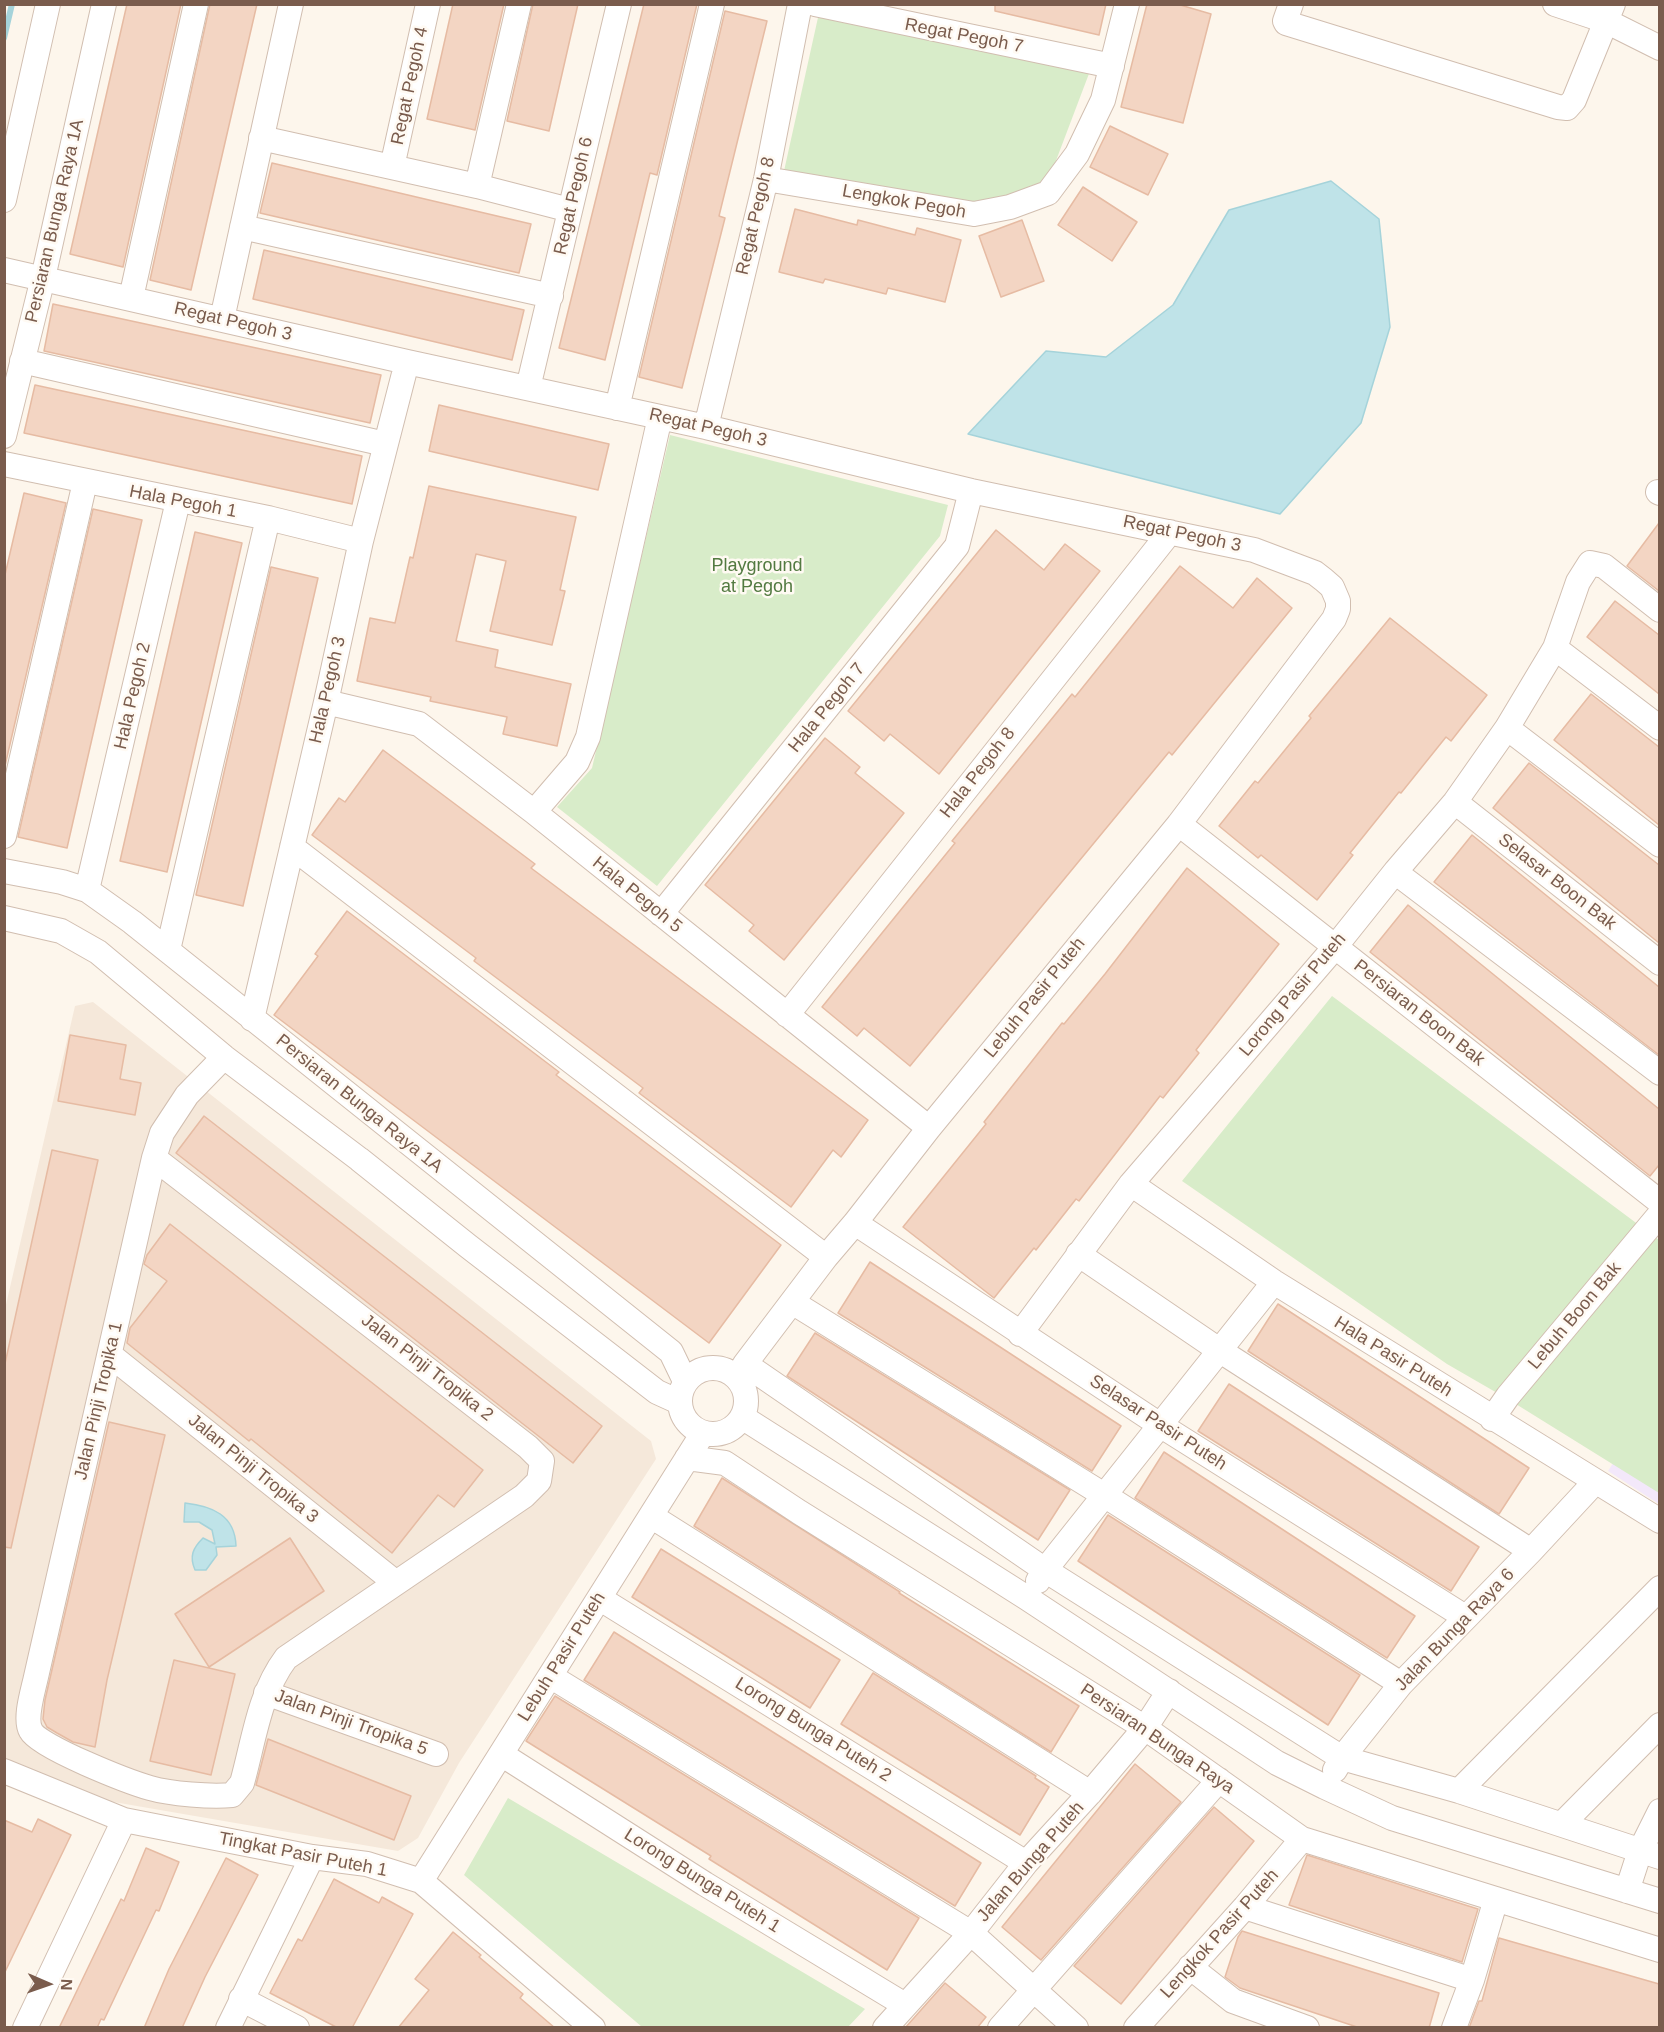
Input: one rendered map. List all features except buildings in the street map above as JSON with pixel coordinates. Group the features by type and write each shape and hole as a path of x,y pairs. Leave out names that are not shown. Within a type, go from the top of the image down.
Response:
{"street":[{"path":"4,200 48,4"},
{"name":"Persiaran Bunga Raya 1A","path":"4,436 43,278 104,4"},
{"path":"130,298 195,4"},
{"path":"222,319 291,4"},
{"name":"Regat Pegoh 4","path":"392,167 428,4"},
{"path":"477,186 519,4"},
{"name":"Regat Pegoh 6","path":"528,388 619,4"},
{"path":"617,408 712,4"},
{"name":"Regat Pegoh 8","path":"705,427 766,179 800,4"},
{"name":"Regat Pegoh 7","path":"815,4 874,11 1112,66"},
{"name":"Lengkok Pegoh","path":"766,179 974,214 1010,207 1048,193 1077,154 1103,100 1127,4"},
{"path":"1291,4 1286,24 1567,108 1574,100 1609,13"},
{"path":"1555,4 1609,13 1659,48"},
{"path":"261,138 477,186 570,210"},
{"path":"242,227 551,296"},
{"name":"Regat Pegoh 3","path":"4,270 705,427 971,491 1254,550 1315,573 1332,587 1336,594 1338,609 1334,619"},
{"path":"22,361 386,444"},
{"name":"Hala Pegoh 3","path":"252,1019 361,541 407,362"},
{"path":"534,812 577,762 588,737 660,417"},
{"name":"Hala Pegoh 1","path":"4,464 268,518 361,541"},
{"path":"4,836 85,482"},
{"name":"Hala Pegoh 7","path":"661,915 957,546 971,491"},
{"name":"Hala Pegoh 2","path":"87,890 178,501"},
{"path":"168,950 268,518"},
{"name":"Hala Pegoh 8","path":"787,1016 1170,531"},
{"name":"Lorong Pasir Puteh","path":"1020,1334 1131,1184 1335,947 1455,802 1507,728 1555,648 1578,582 1590,563 1604,566 1659,610"},
{"name":"Lebuh Pasir Puteh","path":"741,1370 826,1257 929,1128 1179,824 1334,619"},
{"path":"1555,648 1659,728"},
{"name":"Hala Pegoh 5","path":"326,702 419,724 534,812 929,1128"},
{"path":"1507,728 1659,845"},
{"name":"Selasar Boon Bak","path":"1455,802 1659,963"},
{"name":"Persiaran Boon Bak","path":"1179,824 1659,1202"},
{"path":"292,847 826,1257"},
{"name":"Persiaran Bunga Raya 1A","path":"4,871 62,882 87,890 132,922 670,1352 682,1392"},
{"path":"1395,872 1659,1074"},
{"path":"4,918 61,931 98,952 224,1057 359,1159 657,1392 682,1392"},
{"name":"Jalan Pinji Tropika 1","path":"224,1057 187,1095 162,1133 154,1158 36,1677 28,1721 31,1732 43,1743 59,1752 151,1788 215,1797 232,1795 242,1783 266,1693"},
{"name":"Jalan Pinji Tropika 2","path":"154,1158 528,1447 542,1461 539,1481 525,1496 396,1583"},
{"name":"Hala Pasir Puteh","path":"1131,1184 1275,1282 1659,1521"},
{"name":"Lebuh Boon Bak","path":"1492,1419 1508,1396 1659,1214"},
{"name":"Selasar Pasir Puteh","path":"855,1223 1160,1425 1465,1617"},
{"path":"1078,1254 1219,1350 1532,1551"},
{"path":"1027,1598 1045,1570 1275,1282"},
{"path":"792,1302 1104,1495 1401,1684"},
{"name":"Jalan Pinji Tropika 3","path":"110,1355 396,1583"},
{"path":"741,1370 747,1403 742,1417 735,1426 726,1432 714,1435 691,1427 683,1416 682,1392 696,1371 710,1366 741,1370 1045,1570 1342,1758 1459,1791 1650,1854"},
{"path":"742,1417 1027,1598 1277,1763 1392,1818 1659,1901"},
{"name":"Lebuh Pasir Puteh","path":"421,1881 703,1433"},
{"name":"Persiaran Bunga Raya","path":"687,1458 725,1463 799,1512 1145,1728 1302,1839 1659,1950"},
{"name":"Jalan Bunga Raya 6","path":"1325,1787 1342,1758 1401,1684 1532,1551 1595,1482"},
{"path":"651,1516 1090,1793"},
{"path":"266,1693 273,1675 286,1658 396,1583"},
{"path":"1459,1791 1659,1588"},
{"name":"Lorong Bunga Puteh 2","path":"599,1598 1026,1863"},
{"path":"550,1676 971,1933 1076,2028"},
{"name":"Jalan Bunga Puteh","path":"885,2028 971,1933 1026,1863 1145,1728 1169,1691"},
{"name":"Jalan Pinji Tropika 5","path":"266,1693 436,1754"},
{"path":"1562,1824 1659,1725"},
{"name":"Lorong Bunga Puteh 1","path":"501,1754 705,1884 905,2004"},
{"name":"Tingkat Pasir Puteh 1","path":"4,1771 124,1820 312,1857 367,1864 421,1881 592,2028"},
{"path":"1000,2028 1219,1780"},
{"path":"1627,1891 1650,1854 1659,1811"},
{"path":"25,2028 124,1820"},
{"name":"Lengkok Pasir Puteh","path":"1136,2028 1245,1907 1302,1839"},
{"path":"228,2028 312,1857"},
{"path":"1454,2028 1472,1980 1496,1899"},
{"path":"1245,1907 1472,1980"},
{"path":"1190,1966 1233,2001 1307,2028"},
{"path":"241,1999 297,2028"}],"shaded area":[{"path":"93,1002 651,1441 656,1459 459,1763 418,1838 398,1851 102,1800 5,1759 5,1309 75,1006"},
{"path":"1632,1433 1659,1451 1659,1504 1608,1471"}],"green space":[{"path":"819,13 1090,71 1046,187 976,202 784,171"},
{"name":"Playground at Pegoh","path":"670,435 948,505 940,536 657,886 557,807 592,768"},
{"path":"1332,996 1659,1240 1659,1493 1447,1364 1182,1181"},
{"path":"508,1798 865,2009 848,2027 642,2027 464,1875"}],"water":[{"path":"1331,181 1379,219 1390,327 1361,423 1280,514 968,434 1046,351 1106,357 1173,305 1229,210"},
{"path":"185,1503 204,1507 220,1514 227,1520 235,1535 236,1546 216,1547 217,1555 206,1570 195,1570 192,1556 194,1549 203,1538 215,1544 212,1530 199,1522 184,1522"}],"waterway":[{"path":"4,38 12,4"}]}
